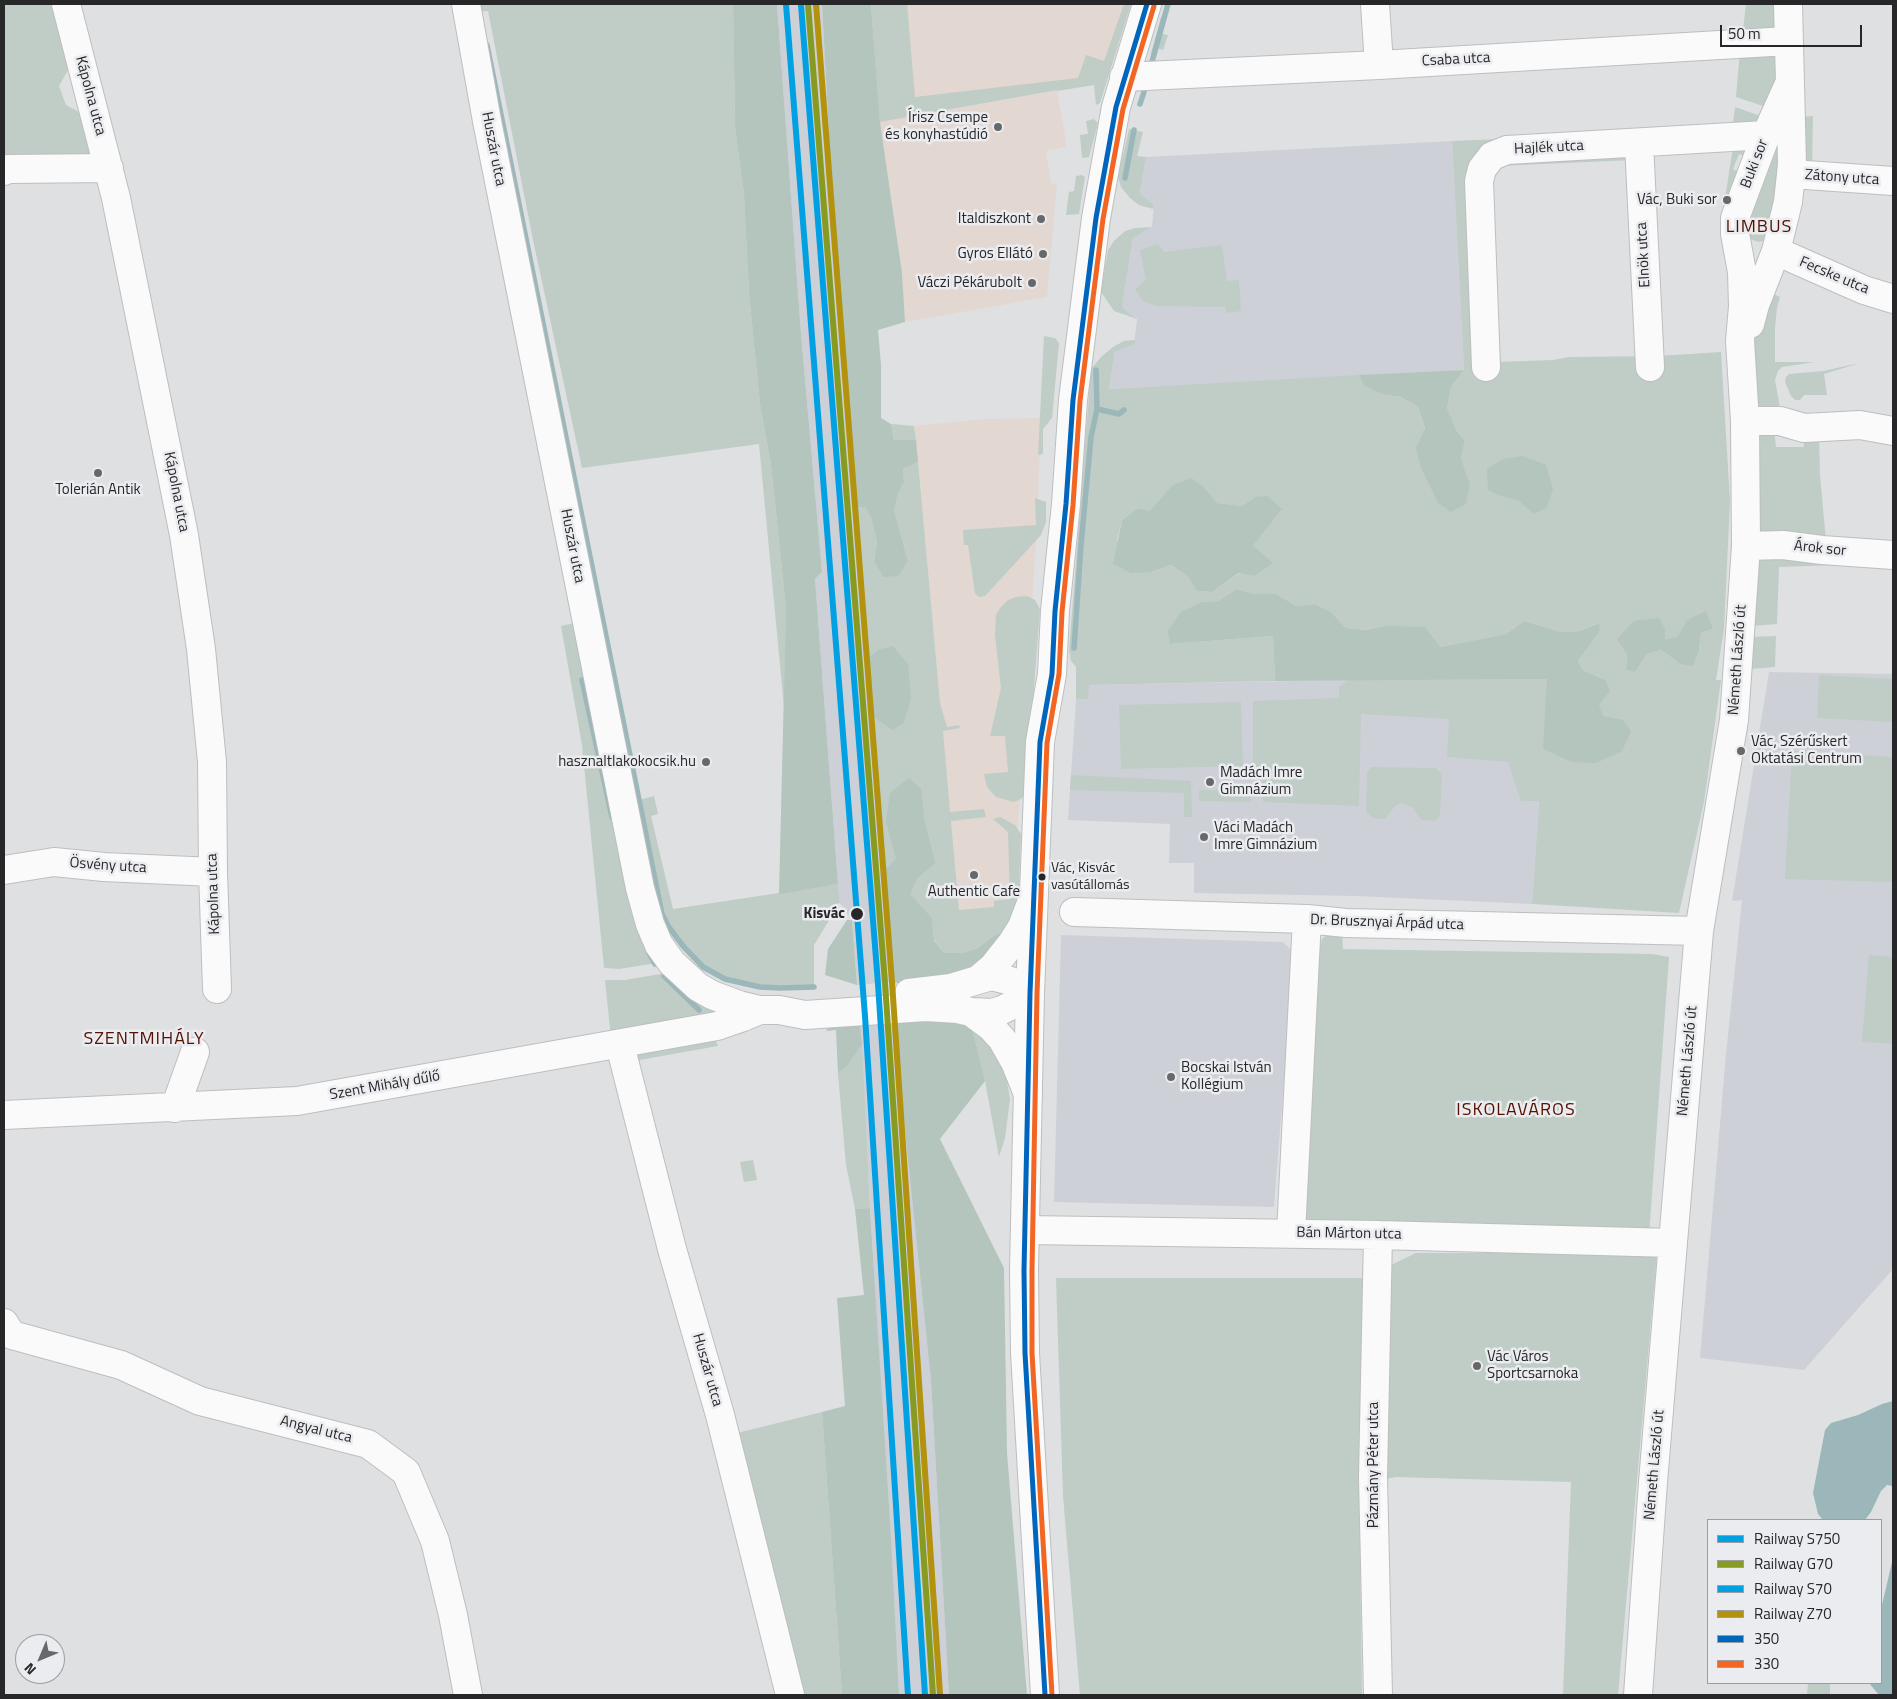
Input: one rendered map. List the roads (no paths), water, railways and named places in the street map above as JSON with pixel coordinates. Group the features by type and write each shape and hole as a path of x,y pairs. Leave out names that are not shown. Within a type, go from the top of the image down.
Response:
{"street":[{"name":"Kápolna utca","path":"66,4 109,168 184,535 201,649 212,762 217,989"},
{"name":"Huszár utca","path":"466,4 489,130 638,879 650,924 659,945 672,963 698,987 725,1001 769,1010 805,1015 926,1007 992,1013 1022,1000 1030,993 1011,981 991,976 939,990 820,1000 769,1010"},
{"path":"1045,1695 1025,1353 1025,1230 1030,993 1040,742 1052,674 1054,611 1066,504 1073,400 1100,189 1109,138 1124,77 1147,4"},
{"path":"1375,4 1379,65"},
{"name":"Buki sor","path":"1742,365 1755,306 1776,251 1788,202 1792,163 1788,4"},
{"name":"Csaba utca","path":"1124,77 1379,65 1788,41"},
{"name":"Buki sor","path":"1745,425 1740,341 1743,298 1742,272 1735,234 1735,218 1766,135 1789,84"},
{"name":"Hajlék utca","path":"1486,367 1479,181 1482,169 1488,160 1499,152 1506,150 1766,135"},
{"name":"Elnök utca","path":"1639,143 1650,367"},
{"path":"4,171 7,169 109,168"},
{"name":"Zátony utca","path":"1791,174 1887,186"},
{"path":"1738,246 1746,255 1754,259 1764,258 1776,251"},
{"name":"Fecske utca","path":"1776,251 1864,290 1893,299"},
{"path":"1745,425 1780,421 1804,428 1860,425 1893,431"},
{"name":"Németh László út","path":"1638,1695 1653,1482 1699,931 1734,720 1746,546 1745,425"},
{"name":"Árok sor","path":"1746,546 1783,545 1893,555"},
{"name":"Ösvény utca","path":"4,870 54,862 104,867 213,872"},
{"name":"Huszár utca","path":"980,978 993,967 1012,943 1022,927 1035,894"},
{"name":"Dr. Brusznyai Árpád utca","path":"1074,912 1346,923 1699,931"},
{"path":"1291,1233 1307,920"},
{"name":"Szent Mihály dűlő","path":"4,1115 297,1101 620,1045 717,1026 769,1010"},
{"path":"971,1012 1002,1039 1015,1062 1028,1094"},
{"name":"Huszár utca","path":"620,1045 672,1249 720,1415 790,1695"},
{"path":"175,1108 195,1052"},
{"name":"Bán Márton utca","path":"1025,1230 1291,1233 1673,1243"},
{"name":"Pázmány Péter utca","path":"1378,1235 1373,1477 1378,1695"},
{"name":"Angyal utca","path":"4,1323 12,1335 121,1365 200,1401 368,1444 406,1472 435,1541 453,1616 468,1695"}],"water":[{"path":"1893,1401 1893,1486 1887,1485 1881,1491 1866,1519 1822,1519 1818,1514 1813,1493 1825,1430 1831,1423 1858,1415"},
{"path":"1893,1558 1893,1695 1879,1695 1870,1684 1882,1684 1882,1605"}],"waterway":[{"path":"1150,69 1168,4"},
{"path":"487,45 662,914 668,926 683,946 703,967 725,979 760,987 814,987"},
{"path":"1140,104 1144,92"},
{"path":"1125,178 1134,130"},
{"path":"1074,648 1091,437 1097,409 1096,370"},
{"path":"1097,409 1119,414 1124,410"},
{"path":"582,680 612,817"},
{"path":"649,953 655,964"},
{"path":"664,976 699,1010"}],"rail line":[{"name":"S750","path":"786,4 865,1016 908,1695"},
{"name":"G70","path":"808,4 885,983 933,1695"},
{"name":"Z70","path":"816,4 892,982 940,1694"},
{"name":"S70","path":"801,5 878,984 925,1695"}],"place":[{"name":"Írisz Csempe és konyhastúdió","path":"998,127"},
{"name":"Vác, Buki sor","path":"1727,200"},
{"name":"Italdiszkont","path":"1041,219"},
{"name":"Gyros Ellátó","path":"1043,254"},
{"name":"Váczi Pékárubolt","path":"1032,283"},
{"name":"Tolerián Antik","path":"98,473"},
{"name":"Vác, Szérűskert Oktatási Centrum","path":"1741,751"},
{"name":"hasznaltlakokocsik.hu","path":"706,762"},
{"name":"Madách Imre Gimnázium","path":"1210,782"},
{"name":"Váci Madách Imre Gimnázium","path":"1204,837"},
{"name":"Authentic Cafe","path":"974,875"},
{"name":"Vác, Kisvác vasútállomás","path":"1042,877"},
{"name":"Kisvác","path":"857,914"},
{"name":"Bocskai István Kollégium","path":"1171,1077"},
{"name":"Vác Város Sportcsarnoka","path":"1477,1366"}],"district":[{"name":"LIMBUS","path":"1759,228"},
{"name":"SZENTMIHÁLY","path":"144,1040"},
{"name":"ISKOLAVÁROS","path":"1516,1111"}]}
